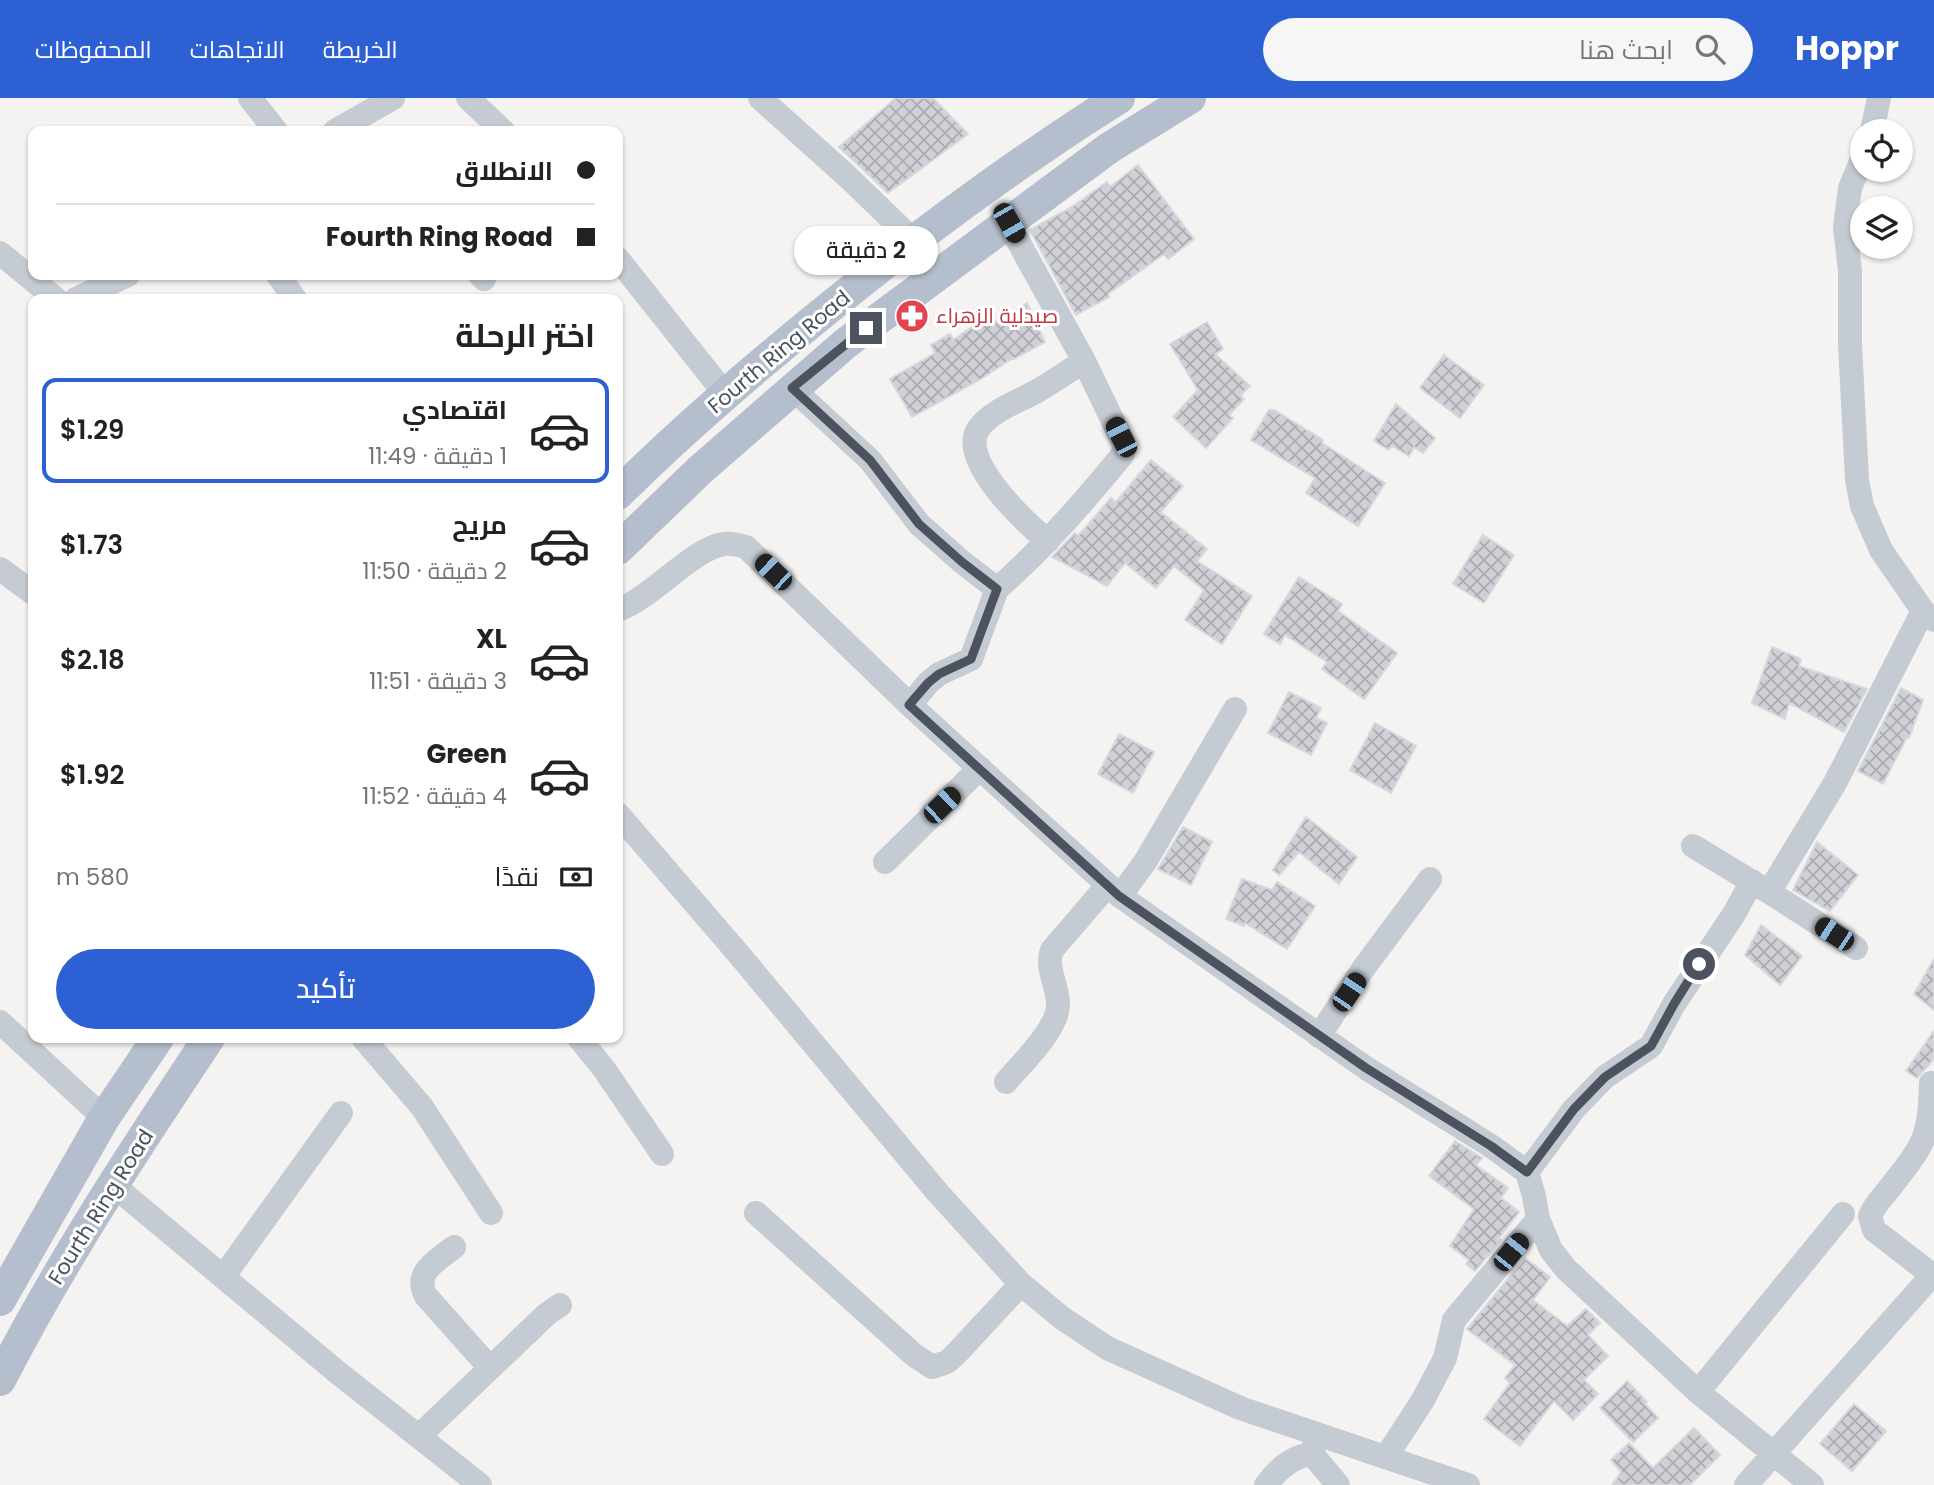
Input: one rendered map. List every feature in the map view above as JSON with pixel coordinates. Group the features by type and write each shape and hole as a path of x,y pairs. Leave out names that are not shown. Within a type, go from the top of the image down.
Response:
{"main road":[{"name":"Fourth Ring Road","path":"623,489 787,342 913,240 1043,145 1119,98"},
{"name":"Fourth Ring Road","path":"623,543 792,388 846,343 1110,148 1190,98"},
{"name":"Fourth Ring Road","path":"0,1300 104,1118 155,1043"},
{"name":"Fourth Ring Road","path":"0,1380 25,1332 113,1185 206,1043"}],"street":[{"path":"250,98 272,126"},
{"path":"354,126 393,98"},
{"path":"468,98 498,126"},
{"path":"760,98 849,177 913,240"},
{"path":"1875,119 1879,98"},
{"path":"1527,1172 1574,1109 1605,1077 1651,1046 1674,1004 1734,914 1760,886 1835,783 1928,615 1881,550 1861,506 1851,376 1850,271 1845,227 1852,182"},
{"path":"909,705 939,674 971,659 997,589 1048,541 1123,454 1124,444 1084,361 1009,223"},
{"path":"0,253 28,276"},
{"path":"623,265 726,395"},
{"path":"33,280 50,294"},
{"path":"87,294 117,280"},
{"path":"1048,541 1018,516 996,491 977,451 975,438 979,428 1000,412 1084,361"},
{"path":"792,388 870,460 919,524 997,589"},
{"path":"623,608 649,593 708,550 724,544 746,547 909,705 1113,891 1366,1068 1491,1146 1527,1172 1538,1219 1552,1250 1566,1269 1698,1392 1812,1485"},
{"path":"0,569 28,589"},
{"path":"1006,1082 1050,1029 1058,1012 1049,961 1052,950 1145,862 1235,709"},
{"path":"885,862 980,768"},
{"path":"623,820 938,1193 1021,1284 1062,1318 1107,1348 1315,1444 1386,1457 1466,1485"},
{"path":"1693,846 1856,948"},
{"path":"1319,1035 1430,879"},
{"path":"0,1022 104,1118"},
{"path":"367,1043 422,1107 491,1213"},
{"path":"583,1043 662,1154"},
{"path":"1746,1485 1933,1274 1874,1230 1870,1216 1919,1151 1926,1136 1930,1118 1931,1083"},
{"path":"223,1277 341,1114"},
{"path":"113,1185 480,1485"},
{"path":"756,1213 914,1355 932,1367 939,1366 954,1356 1021,1284"},
{"path":"1698,1392 1843,1214"},
{"path":"1386,1457 1446,1358 1454,1320 1538,1219"},
{"path":"454,1247 424,1273 422,1288 426,1296 490,1368"},
{"path":"419,1436 547,1314 560,1305"},
{"path":"1266,1485 1274,1474 1315,1444"},
{"path":"1315,1444 1338,1485"}],"building":[{"path":"896,98 933,98 968,134 888,193 839,147"},
{"path":"1138,165 1194,239 1168,259 1164,254 1108,294 1109,297 1076,315 1030,230 1070,208 1107,182 1110,187"},
{"path":"1027,303 1045,342 912,417 890,379 935,353 931,345 950,334 953,340 991,314 997,323"},
{"path":"1207,322 1223,349 1215,354 1250,386 1240,396 1244,399 1229,415 1233,418 1206,448 1173,417 1198,390 1170,344"},
{"path":"1444,355 1484,385 1460,418 1420,388"},
{"path":"1396,404 1435,438 1423,453 1414,447 1409,456 1392,446 1389,450 1374,441"},
{"path":"1269,410 1274,410 1323,440 1322,443 1385,483 1358,526 1306,493 1315,478 1251,440"},
{"path":"1151,460 1183,486 1161,512 1207,549 1197,561 1252,596 1222,644 1185,620 1204,590 1174,566 1156,588 1125,563 1107,586 1052,557 1075,533 1078,536 1111,498 1116,502"},
{"path":"1483,535 1514,555 1484,603 1453,584"},
{"path":"1299,577 1342,604 1338,611 1397,653 1364,699 1322,669 1327,662 1285,635 1280,644 1264,634"},
{"path":"1772,647 1801,659 1799,666 1867,689 1844,732 1789,703 1785,719 1752,703"},
{"path":"1901,688 1923,700 1909,738 1907,737 1883,784 1858,771"},
{"path":"1289,692 1321,708 1316,718 1327,723 1311,755 1268,733"},
{"path":"1375,723 1416,746 1391,793 1350,770"},
{"path":"1119,734 1154,752 1133,793 1098,774"},
{"path":"1306,817 1357,857 1339,884 1299,852 1279,875 1273,870"},
{"path":"1183,827 1212,842 1191,885 1158,869"},
{"path":"1817,842 1858,875 1830,911 1793,890"},
{"path":"1242,879 1272,890 1277,882 1315,906 1287,949 1245,923 1244,926 1226,919"},
{"path":"1761,925 1802,956 1780,985 1745,955"},
{"path":"1934,959 1934,1010 1914,994"},
{"path":"1934,1031 1934,1059 1917,1078 1906,1071"},
{"path":"1455,1141 1482,1158 1476,1165 1508,1188 1501,1198 1519,1212 1499,1238 1501,1240 1475,1271 1466,1264 1469,1260 1450,1246 1474,1209 1429,1176"},
{"path":"1525,1258 1550,1277 1533,1300 1567,1326 1586,1309 1600,1323 1588,1335 1608,1356 1584,1380 1598,1394 1573,1420 1554,1401 1520,1446 1484,1419 1510,1383 1505,1378 1515,1365 1467,1329"},
{"path":"1627,1381 1658,1418 1633,1442 1600,1408"},
{"path":"1854,1404 1886,1431 1852,1471 1820,1444"},
{"path":"1694,1428 1720,1455 1690,1485 1612,1485 1621,1472 1611,1460 1629,1443 1653,1468"}],"place":[{"name":"صيدلية الزهراء","path":"912,316"}],"route":[{"path":"866,328 792,388 870,460 919,524 997,589 971,659 939,674 909,705 1119,896 1366,1068 1491,1146 1527,1172 1574,1109 1605,1077 1651,1046 1699,964"}]}
